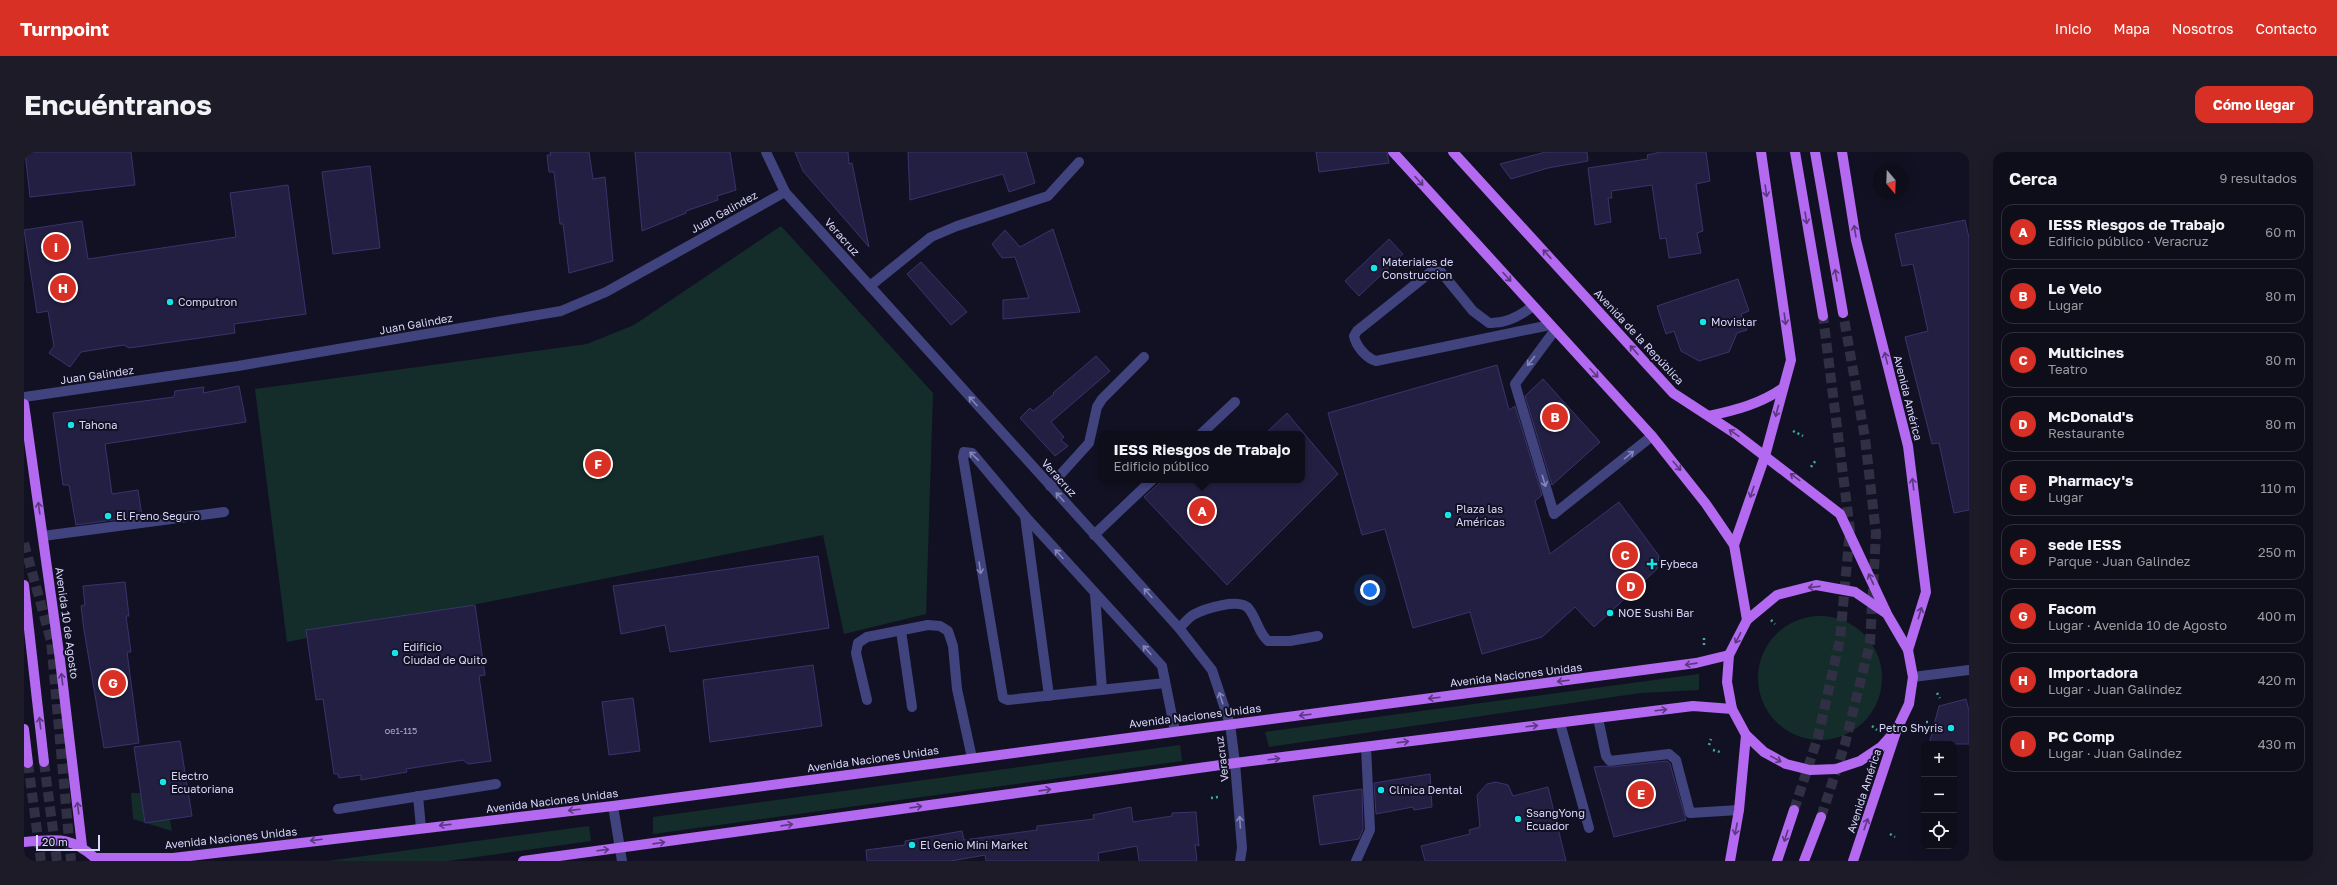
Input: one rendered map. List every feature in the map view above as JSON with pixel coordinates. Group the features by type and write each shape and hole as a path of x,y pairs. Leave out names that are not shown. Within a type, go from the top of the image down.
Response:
{"main road":[{"path":"1393,152 1652,436 1698,493 1734,545 1747,620"},
{"name":"Avenida de la República","path":"1453,152 1673,393 1709,416 1765,456 1840,514 1888,614"},
{"path":"1734,545 1765,456 1791,360 1761,152"},
{"path":"1795,152 1823,316"},
{"path":"1815,152 1843,313"},
{"name":"Avenida América","path":"1842,152 1856,240 1908,446 1926,592 1908,650"},
{"path":"1709,416 1752,406 1770,397 1783,388"},
{"name":"Avenida 10 de Agosto","path":"24,404 43,536 82,846"},
{"path":"24,584 44,762"},
{"path":"1816,585 1855,592 1888,614 1908,650 1913,678 1909,704 1897,728 1881,747 1860,761 1836,769 1810,770 1780,761 1764,752 1746,735 1732,709 1727,682 1729,655 1747,620 1777,595 1816,585"},
{"name":"Avenida Naciones Unidas","path":"24,842 62,839 82,846 96,860 173,858 613,806 1688,664 1729,655"},
{"path":"523,861 1235,763 1693,706 1732,709"},
{"name":"Avenida América","path":"1853,861 1897,728"},
{"path":"24,729 28,763"},
{"path":"1730,861 1739,810 1746,735"},
{"path":"1778,861 1794,810"},
{"path":"1804,861 1821,817"}],"street":[{"name":"Veracruz","path":"766,152 785,192 1179,628 1212,670 1230,724 1235,763 1242,848 1240,861"},
{"path":"870,286 931,237 957,226 1048,196 1079,162"},
{"name":"Juan Galindez","path":"24,397 223,368 561,311 606,292 785,192"},
{"path":"1494,336 1488,323 1473,311 1441,272 1432,271 1357,331 1354,336 1355,341 1369,358 1376,361 1494,336 1553,327"},
{"path":"1488,323 1506,321 1523,314 1533,306"},
{"path":"1553,327 1515,384 1554,514 1652,436"},
{"path":"1050,486 1089,443 1097,407 1102,399 1144,358"},
{"path":"1204,431 1235,402"},
{"path":"1165,683 1008,700 1000,694 963,457 964,452 972,453 1025,516 1162,666 1175,731"},
{"path":"1094,535 1149,483"},
{"path":"43,536 224,512"},
{"path":"1025,516 1049,696"},
{"path":"1095,594 1102,690"},
{"path":"1179,628 1192,616 1207,609 1238,603 1244,604 1249,609 1260,632 1268,641 1290,641 1318,636"},
{"path":"867,700 856,653 858,643 867,637 901,632 928,625 940,626 948,632 953,646 957,689 972,758"},
{"path":"901,632 912,707"},
{"path":"1913,678 1969,670"},
{"path":"1598,718 1606,756 1610,761 1669,754 1676,760 1690,813 1739,810"},
{"path":"1560,723 1589,828"},
{"path":"1356,861 1370,830 1366,747"},
{"path":"338,809 496,784"},
{"path":"418,796 421,828"},
{"path":"613,806 622,861"}],"path":[{"path":"1793,431 1803,436"},
{"path":"1811,467 1816,460"},
{"path":"1704,638 1704,645"},
{"path":"1937,693 1940,698"},
{"path":"1709,745 1711,739"},
{"path":"1713,750 1720,752"},
{"path":"1211,798 1218,797"},
{"path":"1890,834 1894,837"}],"green space":[{"path":"781,226 933,393 926,614 844,634 823,535 287,642 255,389 587,344 634,325"},
{"path":"1826,616 1844,620 1855,626 1868,638 1878,654 1882,678 1878,702 1872,713 1860,726 1838,738 1814,740 1796,736 1785,730 1772,718 1760,696 1758,672 1762,654 1768,643 1780,630 1802,618"},
{"path":"1699,674 1699,690 1640,693 1269,747 1265,732"},
{"path":"1180,745 1182,761 653,834 653,817"},
{"path":"131,793 165,793 172,831 133,819"},
{"path":"589,826 591,841 448,861 327,861"}],"building":[{"path":"25,152 131,152 135,185 30,197"},
{"path":"550,152 589,152 593,179 605,177 613,261 569,273 563,224 560,224 554,172 549,172 547,155 551,155"},
{"path":"635,152 730,152 736,190 717,196 718,200 686,211 686,213 642,231"},
{"path":"795,152 848,152 849,164 852,163 869,247 803,171"},
{"path":"908,152 1026,152 1035,183 1009,192 1003,174 910,200"},
{"path":"1316,152 1387,152 1389,163 1319,172"},
{"path":"1546,152 1587,152 1588,161 1548,168 1511,179 1500,164"},
{"path":"1661,152 1706,152 1710,181 1696,184 1703,231 1697,233 1701,253 1669,258 1666,238 1660,239 1652,185 1611,191 1612,198 1608,198 1611,222 1595,225 1588,168 1648,159 1647,155"},
{"path":"370,166 380,248 333,254 322,172"},
{"path":"288,185 306,314 234,324 235,333 129,348 124,345 81,352 70,367 49,353 54,346 48,311 37,313 24,230 82,221 88,259 236,237 230,193"},
{"path":"1965,220 1969,238 1969,510 1954,513 1939,443 1932,444 1905,337 1928,331 1913,264 1902,266 1895,234"},
{"path":"1053,229 1080,312 1003,319 1003,300 1029,298 1015,257 1002,258 992,244 1005,230 1020,247"},
{"name":"Materiales de Construccion","path":"1389,239 1403,254 1359,296 1345,281"},
{"path":"921,262 967,312 951,325 907,274"},
{"name":"Movistar","path":"1738,279 1749,311 1741,314 1747,330 1737,333 1729,352 1699,361 1681,351 1674,331 1666,334 1657,306"},
{"path":"1096,356 1110,371 1051,422 1064,437 1061,440 1068,446 1055,456 1020,418 1030,408 1033,411 1054,394 1053,393"},
{"name":"Plaza las Américas","path":"1497,365 1509,410 1515,406 1542,495 1535,501 1550,554 1619,502 1659,556 1657,569 1594,627 1575,607 1542,637 1482,654 1470,612 1413,628 1385,529 1362,535 1328,413"},
{"path":"1543,379 1600,442 1552,485 1525,396"},
{"path":"239,386 246,422 105,444 112,494 138,490 142,516 76,525 69,485 63,485 53,413 174,397 175,391 204,387 203,393"},
{"path":"1287,413 1302,431 1268,431"},
{"path":"1305,435 1338,474 1227,585 1144,497 1160,483 1305,483"},
{"path":"818,556 829,628 670,652 665,625 621,634 613,586"},
{"path":"125,582 129,616 126,616 131,652 127,652 139,743 104,748 84,630 81,606 85,605 83,586"},
{"path":"475,605 485,675 479,676 491,761 468,764 463,760 406,769 407,772 361,780 361,775 339,778 338,774 334,774 323,699 316,700 306,630"},
{"path":"813,665 822,726 710,742 703,680"},
{"path":"633,698 640,751 609,755 602,702"},
{"name":"Petro Shyris","path":"1966,699 1969,711 1969,744 1957,744 1957,741 1930,741 1939,706"},
{"name":"Electro Ecuatoriana","path":"180,741 192,816 145,823 134,747"},
{"path":"1667,761 1670,764 1686,820 1614,837 1594,767 1611,767"},
{"path":"1430,774 1432,807 1414,810 1413,807 1376,814 1374,783"},
{"name":"SsangYong Ecuador","path":"1496,782 1508,785 1513,796 1548,787 1566,861 1425,861 1421,846 1470,834 1469,830 1480,827 1477,795 1487,784"},
{"path":"1362,789 1363,829 1359,839 1320,845 1313,796"},
{"path":"1131,807 1133,822 1172,816 1172,813 1196,812 1199,846 1195,844 1197,861 1139,861 1137,846 1098,853 1099,861 986,861 985,855 951,861 867,861 866,850 905,845 905,841 962,831 964,840 1037,830 1037,826 1094,819 1093,815"}],"tunnel":[{"path":"1821,817 1845,744 1870,643 1876,533 1865,438 1843,313"},
{"path":"1794,810 1818,737 1840,639 1850,530 1823,316"},
{"path":"24,543 51,641 71,861"},
{"path":"44,762 57,861"},
{"path":"28,763 41,861"}],"place":[{"name":"PC Comp","path":"56,247"},
{"name":"Materiales de Construccion","path":"1374,268"},
{"name":"Importadora","path":"63,288"},
{"name":"Computron","path":"170,302"},
{"name":"Movistar","path":"1703,322"},
{"name":"Le Velo","path":"1555,417"},
{"name":"Tahona","path":"71,425"},
{"name":"sede IESS","path":"598,464"},
{"name":"IESS Riesgos de Trabajo","path":"1202,511"},
{"name":"Plaza las Américas","path":"1448,515"},
{"name":"El Freno Seguro","path":"108,516"},
{"name":"Multicines","path":"1625,555"},
{"name":"Fybeca","path":"1652,564"},
{"name":"McDonald's","path":"1631,586"},
{"name":"NOE Sushi Bar","path":"1610,613"},
{"name":"Edificio Ciudad de Quito","path":"395,653"},
{"name":"Facom","path":"113,683"},
{"name":"Petro Shyris","path":"1951,728"},
{"name":"Electro Ecuatoriana","path":"163,782"},
{"name":"Clínica Dental","path":"1381,790"},
{"name":"Pharmacy's","path":"1641,794"},
{"name":"SsangYong Ecuador","path":"1518,819"},
{"name":"El Genio Mini Market","path":"912,845"}]}
